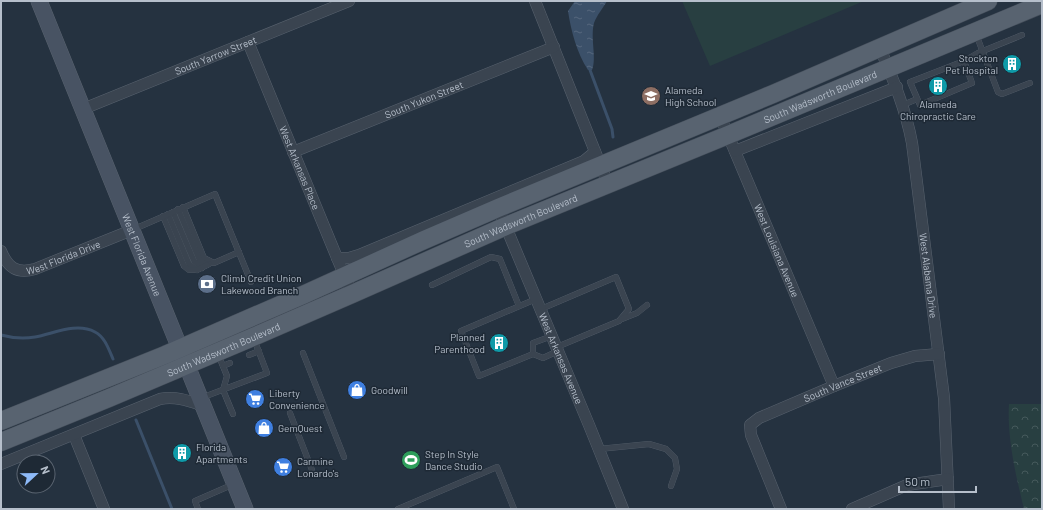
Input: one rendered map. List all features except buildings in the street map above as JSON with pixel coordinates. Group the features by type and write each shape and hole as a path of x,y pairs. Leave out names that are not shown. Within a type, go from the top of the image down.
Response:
{"main road":[{"name":"South Wadsworth Boulevard","path":"1,421 181,348 303,295 498,208 598,159 720,116 988,1"},
{"path":"973,32 986,19 1020,1"},
{"name":"South Wadsworth Boulevard","path":"1,442 187,365 224,360 352,294 506,226 608,184 731,143 889,68 1042,4"}],"street":[{"name":"West Florida Avenue","path":"39,1 245,509"},
{"name":"South Yarrow Street","path":"83,109 349,1"},
{"path":"535,1 608,184"},
{"name":"West Arkansas Place","path":"248,42 352,294"},
{"name":"South Yukon Street","path":"293,152 554,47"},
{"name":"West Alabama Drive","path":"880,48 897,87 910,129 944,398 949,509"},
{"name":"South Wadsworth Boulevard","path":"731,143 897,87"},
{"name":"West Louisiana Avenue","path":"720,116 834,386"},
{"name":"South Wadsworth Boulevard","path":"337,258 349,258 359,255 584,161 598,159"},
{"name":"West Arkansas Avenue","path":"498,208 558,349 623,509"},
{"name":"West Florida Drive","path":"1,251 9,266 20,271 27,271 132,230"},
{"name":"South Vance Street","path":"781,509 751,435 750,425 759,418 892,363 915,356 939,354"},
{"path":"1,464 165,398 181,398 202,402"},
{"path":"74,435 104,509"},
{"path":"852,509 907,485 948,479"}],"lane":[{"path":"973,32 998,92 1002,94 1030,83"},
{"path":"964,61 972,83 920,105 910,82 964,61 982,51 1022,35"},
{"path":"903,104 917,99"},
{"path":"132,230 215,194 251,282"},
{"path":"173,212 204,258 214,263"},
{"path":"173,212 200,261 202,268"},
{"path":"173,212 188,264 202,268 239,252"},
{"path":"432,285 491,257 500,259 519,306"},
{"path":"619,321 629,310 616,277 539,304 519,306 461,331 479,376 533,354 543,358 558,349 637,313 648,305"},
{"path":"533,354 533,343 552,336"},
{"path":"249,355 256,344"},
{"path":"202,402 223,390 267,373 256,344"},
{"path":"303,353 344,457"},
{"path":"224,360 227,376 223,390 232,414"},
{"path":"290,413 312,470"},
{"path":"599,449 649,444 666,449 675,458 677,469 671,486"},
{"path":"398,509 497,468 514,509"},
{"path":"198,509 195,501 235,485"}],"green space":[{"path":"682,1 864,1 710,66"},
{"path":"1009,404 1042,404 1042,509 1024,509 1015,471 1009,431"}],"water":[{"path":"575,1 607,1 594,23 594,60 592,70 588,70 581,56 575,42 571,26 568,11"}],"waterway":[{"path":"590,70 612,129 613,137"},
{"path":"1,335 26,338 72,328 88,329 101,337 113,359"},
{"path":"136,420 172,509"}],"place":[{"name":"Stockton Pet Hospital","path":"1012,64"},
{"name":"Alameda Chiropractic Care","path":"938,86"},
{"name":"Alameda High School","path":"651,96"},
{"name":"Climb Credit Union Lakewood Branch","path":"207,284"},
{"name":"Planned Parenthood","path":"499,343"},
{"name":"Goodwill","path":"357,390"},
{"name":"Liberty Convenience","path":"255,399"},
{"name":"GemQuest","path":"264,428"},
{"name":"Florida Apartments","path":"182,453"},
{"name":"Step In Style Dance Studio","path":"411,460"},
{"name":"Carmine Lonardo's","path":"283,467"}]}
